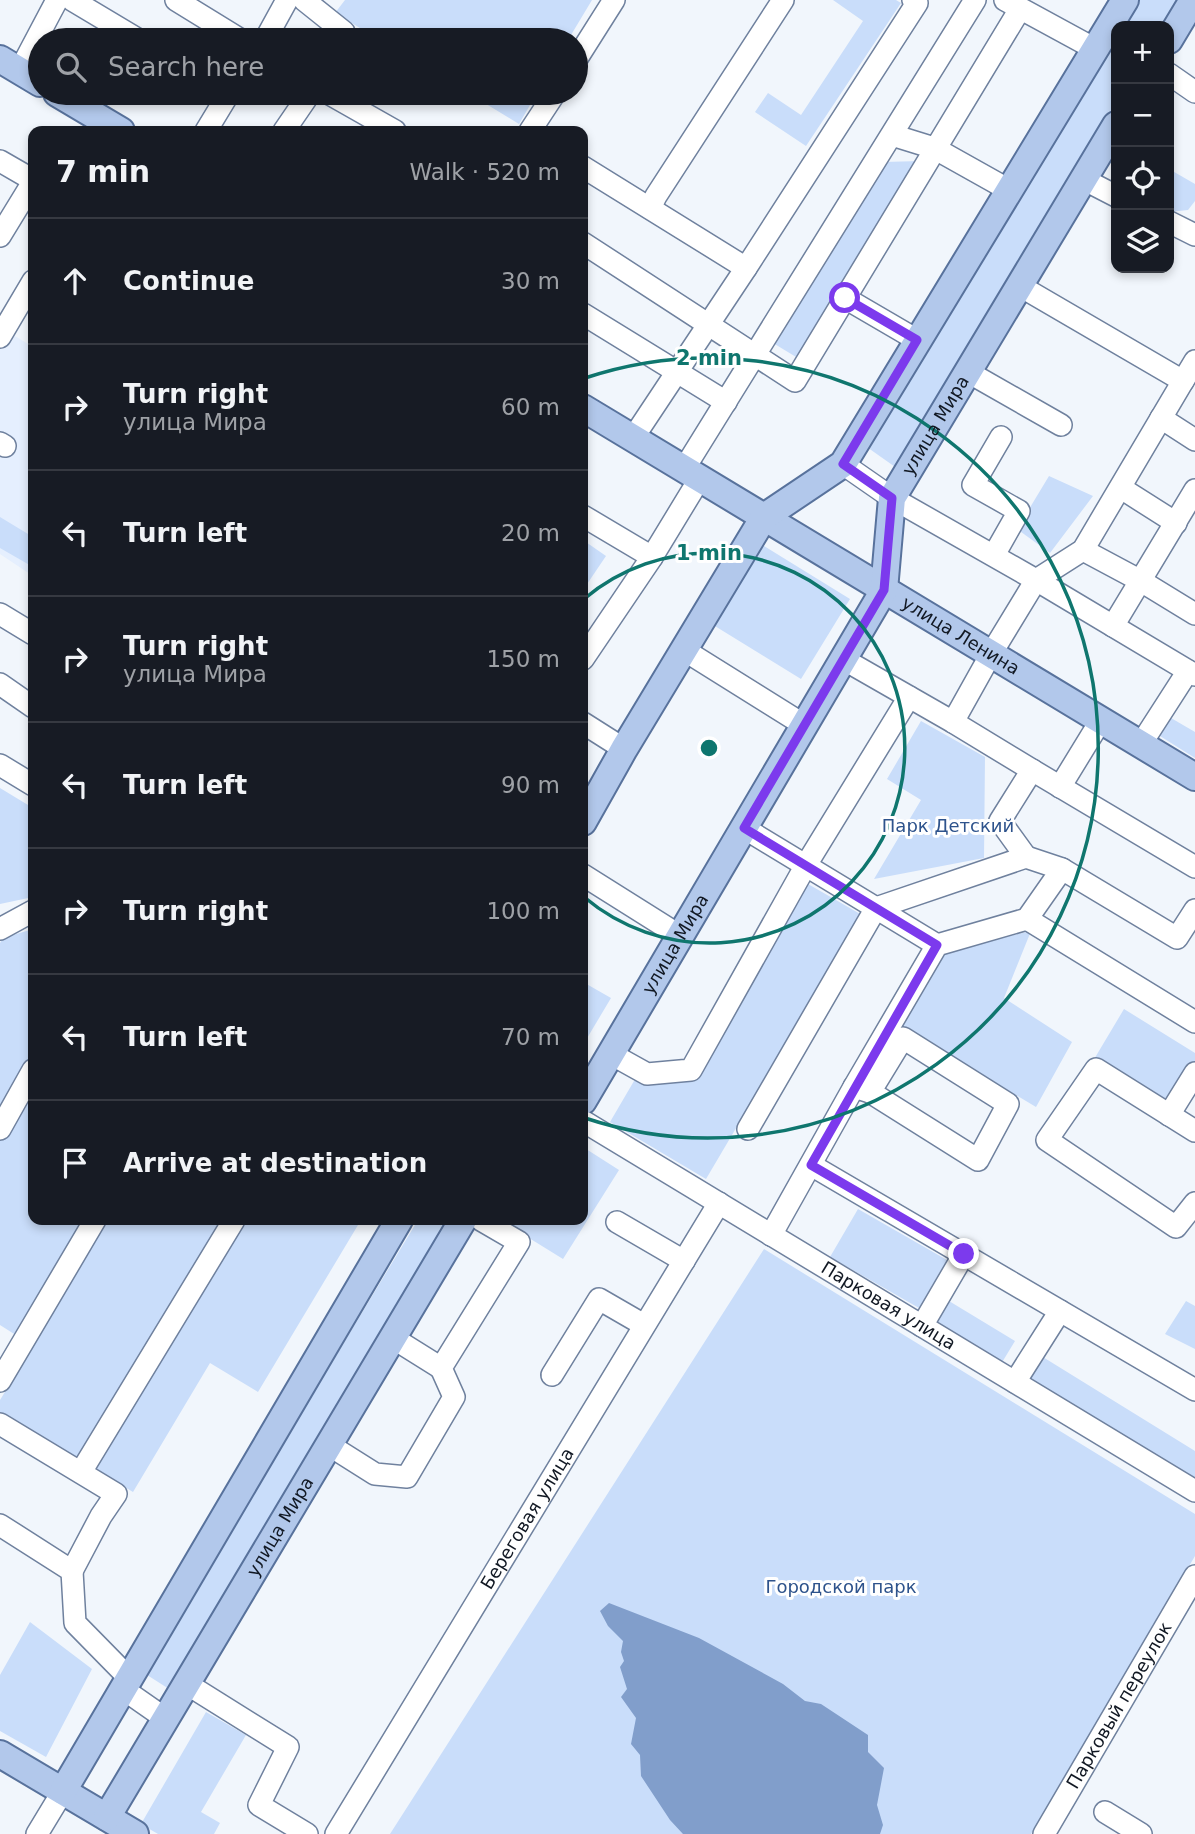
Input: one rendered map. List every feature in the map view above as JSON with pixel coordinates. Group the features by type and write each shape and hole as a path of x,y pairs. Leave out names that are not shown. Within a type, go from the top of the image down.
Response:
{"main road":[{"path":"588,813 764,517 843,464 1125,0"},
{"path":"1174,32 1193,0"},
{"path":"77,105 113,126"},
{"name":"улица Мира","path":"588,1093 884,590 892,498 1111,133"},
{"name":"улица Ленина","path":"588,411 1195,777"},
{"path":"63,1791 396,1225"},
{"name":"улица Мира","path":"102,1826 460,1225"},
{"path":"0,1754 63,1791 102,1826 135,1834"}],"street":[{"path":"42,28 57,0"},
{"path":"72,0 119,28"},
{"path":"176,0 222,28"},
{"path":"272,28 287,0"},
{"path":"304,0 339,28"},
{"path":"588,41 614,0"},
{"path":"650,208 783,0"},
{"path":"633,438 918,3 912,0"},
{"path":"588,652 652,557 726,402 975,0"},
{"path":"588,246 795,381 934,148 1011,3 1095,49"},
{"path":"1174,78 1195,92"},
{"path":"209,126 221,105"},
{"path":"287,126 302,105"},
{"path":"349,105 386,126"},
{"path":"533,126 547,105"},
{"path":"892,135 934,148 1009,190"},
{"path":"0,161 28,178"},
{"path":"588,170 746,268"},
{"path":"1083,179 1111,193"},
{"path":"0,236 28,189"},
{"path":"1174,224 1195,235"},
{"path":"1020,286 1183,382"},
{"path":"0,337 6,314 28,287"},
{"path":"845,298 917,340"},
{"path":"588,317 726,402"},
{"path":"953,722 1036,580 1083,550 1195,361"},
{"path":"968,372 1061,425"},
{"path":"1161,418 1195,439"},
{"path":"994,555 1019,512 973,485 1001,438"},
{"path":"843,464 892,498 994,555 1191,673 1141,744"},
{"path":"1121,488 1185,515"},
{"path":"1113,626 1185,515 1195,490"},
{"path":"588,519 652,557"},
{"path":"1083,550 1195,614"},
{"path":"0,614 28,631"},
{"path":"684,650 804,725"},
{"path":"843,659 1195,867"},
{"path":"0,684 28,704"},
{"path":"611,1054 647,1074 691,1070 806,865 909,698"},
{"path":"1060,787 1101,720"},
{"path":"588,726 624,749"},
{"path":"0,765 28,782"},
{"path":"1032,770 1000,821 1026,857 1062,869 1177,938 1195,910"},
{"path":"744,828 937,945"},
{"path":"748,1129 876,908 1026,857"},
{"path":"862,1090 937,945 1027,919 1062,869"},
{"path":"588,878 680,936"},
{"path":"0,929 28,914"},
{"path":"1027,919 1195,1022"},
{"path":"771,1235 811,1165 862,1090 903,1038 1008,1104 978,1160 862,1090"},
{"path":"1195,1131 1096,1069 1047,1140 1176,1227 1195,1203"},
{"path":"1169,1115 1195,1073"},
{"path":"0,1129 28,1079"},
{"name":"Парковая улица","path":"588,1124 1195,1491"},
{"path":"811,1165 1195,1390"},
{"name":"Береговая улица","path":"336,1834 719,1203"},
{"path":"617,1222 684,1261"},
{"path":"0,1381 92,1225"},
{"path":"81,1472 231,1225"},
{"path":"441,1368 519,1242 490,1225"},
{"path":"922,1325 964,1254"},
{"path":"552,1375 599,1298 645,1325"},
{"path":"1015,1382 1060,1311"},
{"path":"329,1445 375,1474 407,1477 454,1397 441,1368 393,1338"},
{"path":"0,1424 116,1494 101,1516 72,1571 75,1623 126,1684 166,1719"},
{"path":"0,1525 72,1571"},
{"name":"Парковый переулок","path":"1044,1834 1195,1576"},
{"path":"187,1684 288,1747 259,1805 295,1831"},
{"path":"37,1834 63,1791"},
{"path":"1105,1812 1141,1834"}],"shaded area":[{"path":"0,327 28,344 28,573 0,554"},
{"path":"609,1603 699,1638 783,1684 805,1701 821,1704 868,1735 868,1752 884,1768 877,1805 883,1825 880,1834 683,1834 670,1820 641,1776 640,1755 631,1744 636,1718 621,1697 627,1689 620,1667 624,1661 621,1652 623,1641 608,1626 600,1611"}],"green space":[{"path":"345,0 592,0 575,28 360,28 335,13"},
{"path":"833,0 896,0 901,3 806,146 755,112 768,93 801,115 863,21"},
{"path":"1138,0 1184,0 1171,21 1125,21"},
{"path":"1111,43 1111,119 898,469 864,445"},
{"path":"488,105 530,105 519,124"},
{"path":"921,161 801,360 773,343 883,162"},
{"path":"1174,172 1195,184 1195,201 1188,210 1174,211"},
{"path":"1049,476 1093,496 1050,553 1017,529"},
{"path":"0,517 28,534 28,564 0,548"},
{"path":"588,543 606,556 588,583"},
{"path":"759,543 850,599 801,679 710,623"},
{"path":"1171,718 1195,732 1195,758 1160,736"},
{"name":"Парк Детский","path":"921,721 985,757 984,858 874,879 921,800 887,779"},
{"path":"0,788 28,805 28,898 0,904"},
{"path":"808,884 862,915 706,1179 610,1122 634,1081 693,1076"},
{"path":"28,930 28,1225 358,1225 258,1392 210,1363 133,1492 0,1412 0,1400 33,1346 0,1325 0,943 3,938"},
{"path":"1031,931 1004,998 1072,1042 1036,1107 895,1023 938,953"},
{"path":"588,985 611,998 588,1037"},
{"path":"1124,1009 1195,1053 1195,1063 1168,1107 1093,1061"},
{"path":"588,1150 619,1170 588,1219"},
{"path":"858,1209 947,1260 919,1308 830,1257"},
{"path":"415,1225 449,1225 169,1689 144,1673"},
{"path":"508,1225 584,1225 563,1259"},
{"name":"Городской парк","path":"764,1249 1195,1514 1195,1556 1031,1834 390,1834"},
{"path":"949,1301 1015,1341 1001,1364 935,1325"},
{"path":"1186,1301 1195,1306 1195,1349 1165,1334"},
{"path":"1038,1354 1195,1451 1195,1482 1025,1376"},
{"path":"30,1622 92,1669 46,1757 0,1731 0,1675"},
{"path":"206,1712 246,1735 201,1812 220,1823 214,1834 158,1834 141,1824"}],"route":[{"path":"845,298 917,340 843,464 892,498 884,590 744,828 937,945 811,1165 964,1254"}]}
